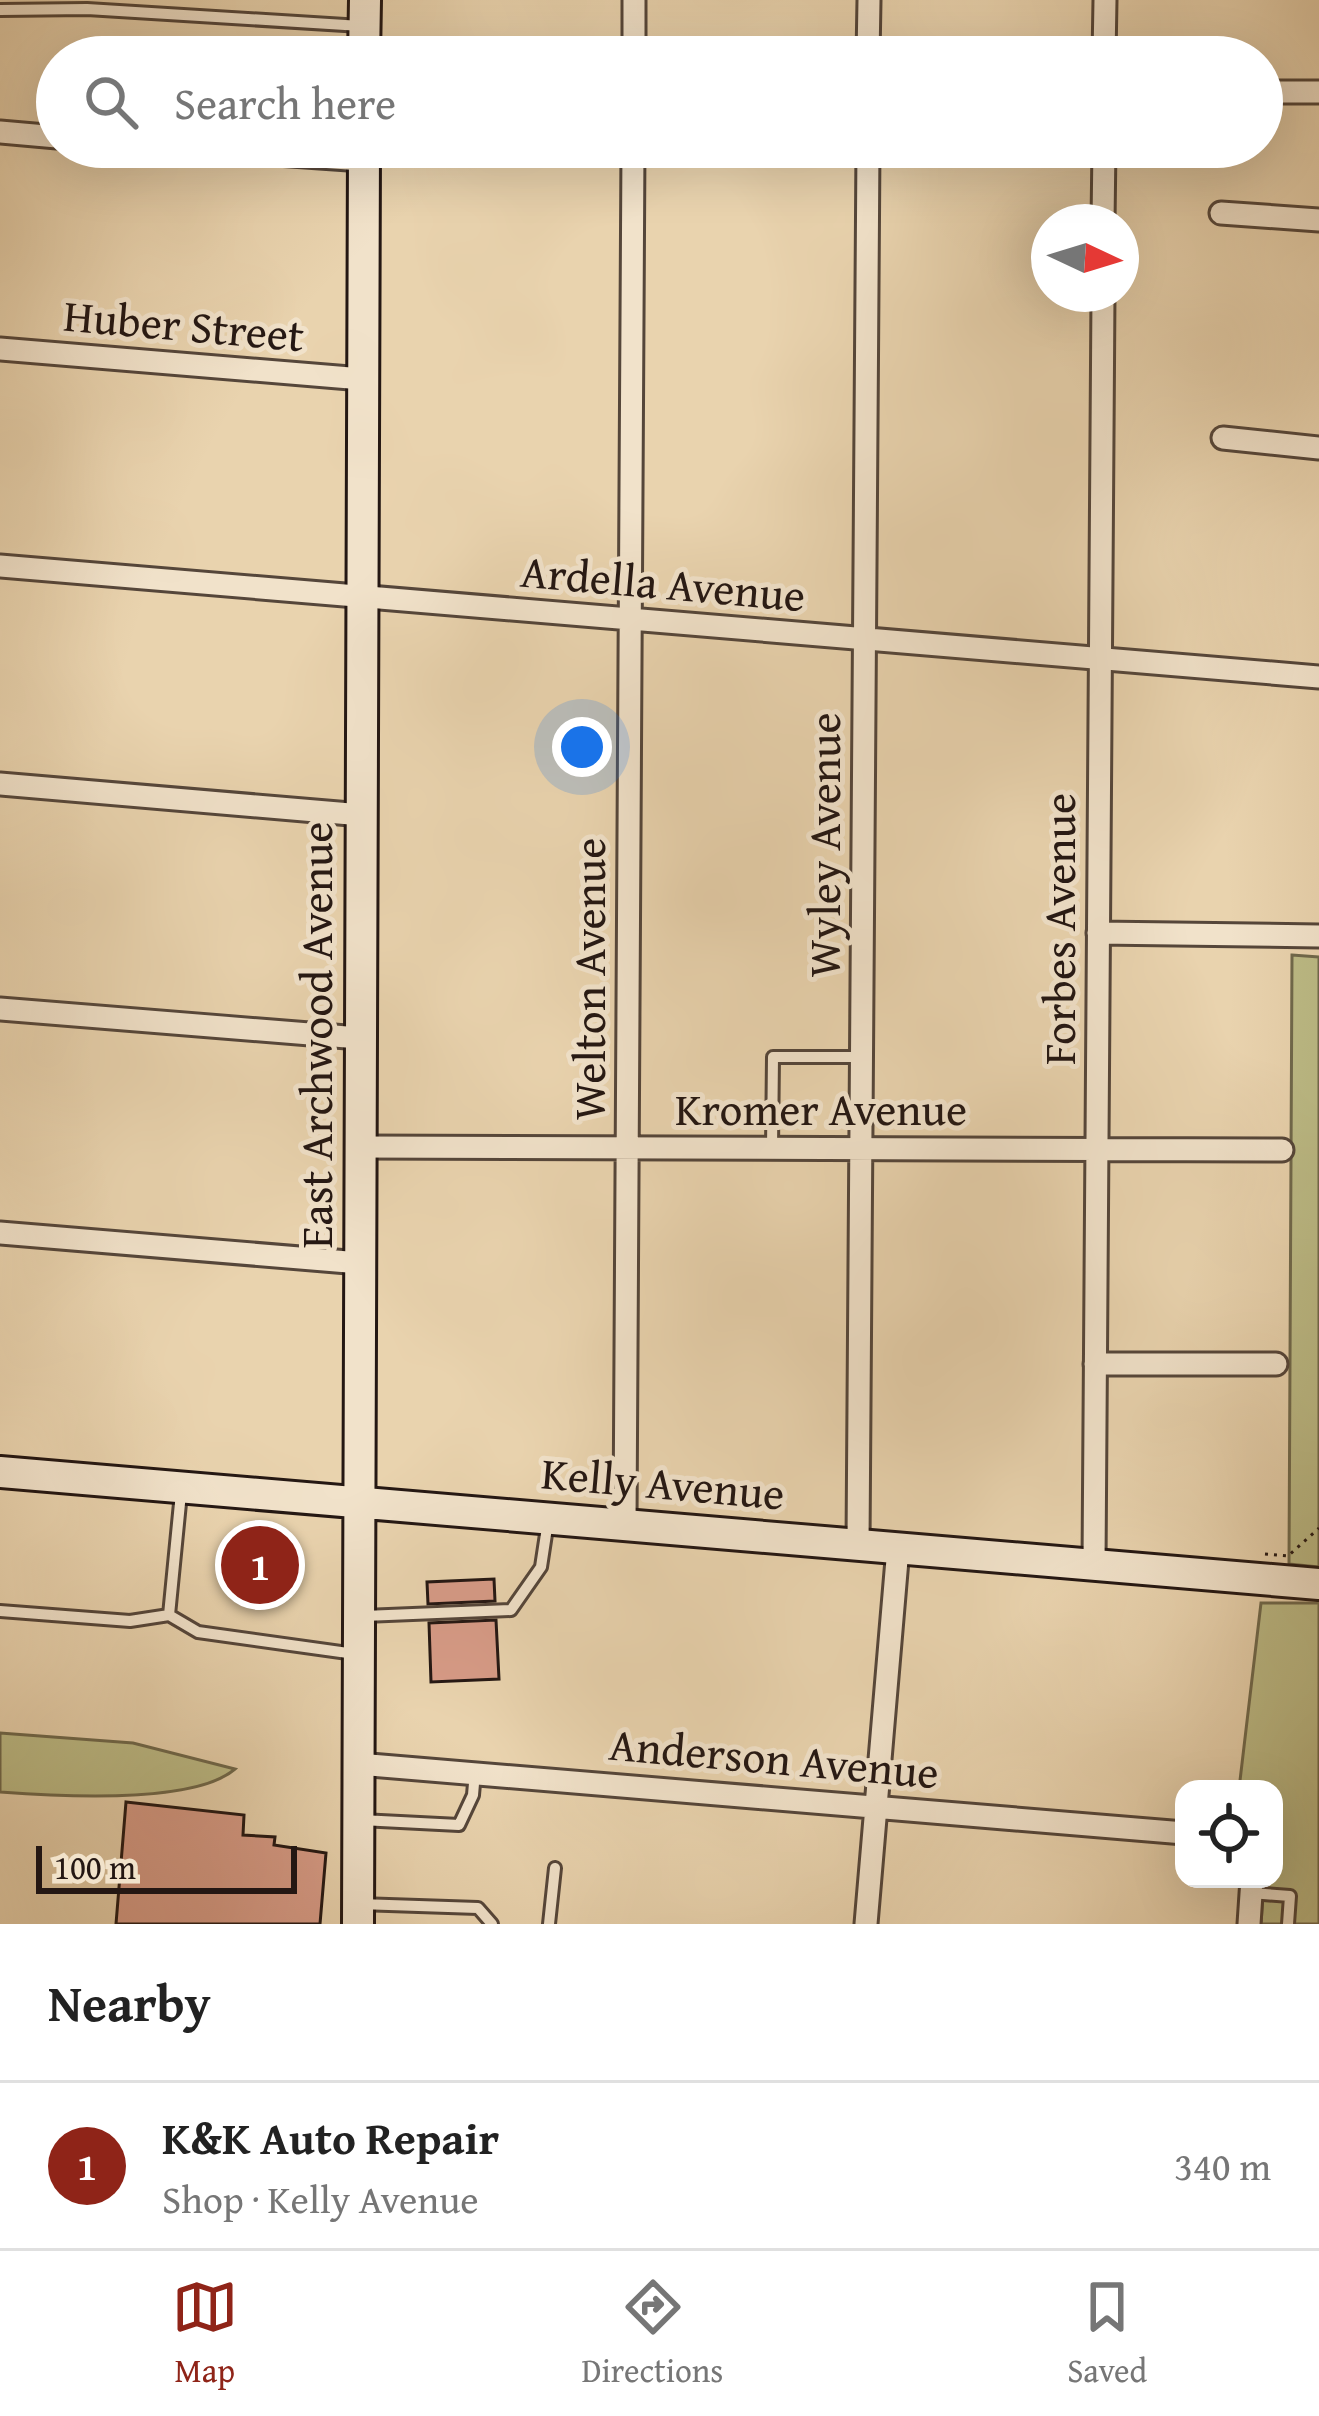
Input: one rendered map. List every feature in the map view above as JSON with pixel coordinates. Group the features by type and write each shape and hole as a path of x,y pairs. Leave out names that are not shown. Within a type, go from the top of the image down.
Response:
{"main road":[{"name":"East Archwood Avenue","path":"358,1914 363,168"},
{"name":"Kelly Avenue","path":"0,1472 1319,1584"}],"street":[{"path":"634,0 634,36"},
{"path":"868,36 869,0"},
{"path":"1104,36 1105,0"},
{"path":"1283,92 1319,92"},
{"path":"0,132 36,135"},
{"name":"Welton Avenue","path":"625,1523 633,168"},
{"name":"Wyley Avenue","path":"858,1544 868,168"},
{"path":"1103,204 1104,168"},
{"path":"1221,213 1319,220"},
{"name":"Forbes Avenue","path":"1094,1564 1102,312"},
{"name":"Huber Street","path":"0,349 362,379"},
{"path":"1223,438 1319,448"},
{"name":"Ardella Avenue","path":"0,566 1319,676"},
{"path":"0,784 362,815"},
{"path":"1098,933 1319,936"},
{"path":"0,1009 359,1038"},
{"name":"Kromer Avenue","path":"360,1147 1282,1150"},
{"path":"0,1232 360,1263"},
{"path":"1095,1364 1276,1364"},
{"path":"866,1924 898,1548"},
{"name":"Anderson Avenue","path":"358,1764 1175,1832"},
{"path":"1249,1924 1252,1888"}],"lane":[{"path":"0,10 87,9 365,28"},
{"path":"772,1148 773,1058 861,1057"},
{"path":"170,1615 182,1488"},
{"path":"359,1616 511,1610 541,1567 548,1518"},
{"path":"0,1612 130,1621 170,1615 198,1632 358,1654"},
{"path":"358,1820 459,1825 473,1795 475,1772"},
{"path":"549,1924 555,1868"},
{"path":"1260,1888 1290,1896 1288,1924"},
{"path":"358,1914 478,1909 492,1924"}],"path":[{"path":"1264,1579 1265,1553 1288,1556 1319,1528"}],"shaded area":[{"path":"1292,955 1319,957 1319,1567 1289,1564"},
{"path":"1261,1603 1319,1603 1319,1924 1261,1924 1263,1888 1283,1888 1283,1780 1240,1780"},
{"path":"0,1733 133,1743 235,1769 189,1788 157,1793 0,1792"}],"building":[{"path":"494,1579 495,1601 428,1604 427,1582"},
{"path":"496,1620 499,1679 431,1682 429,1623"},
{"path":"126,1802 244,1815 243,1835 275,1837 274,1845 326,1853 320,1924 116,1924"}],"place":[{"name":"K&K Auto Repair","path":"260,1565"}]}
